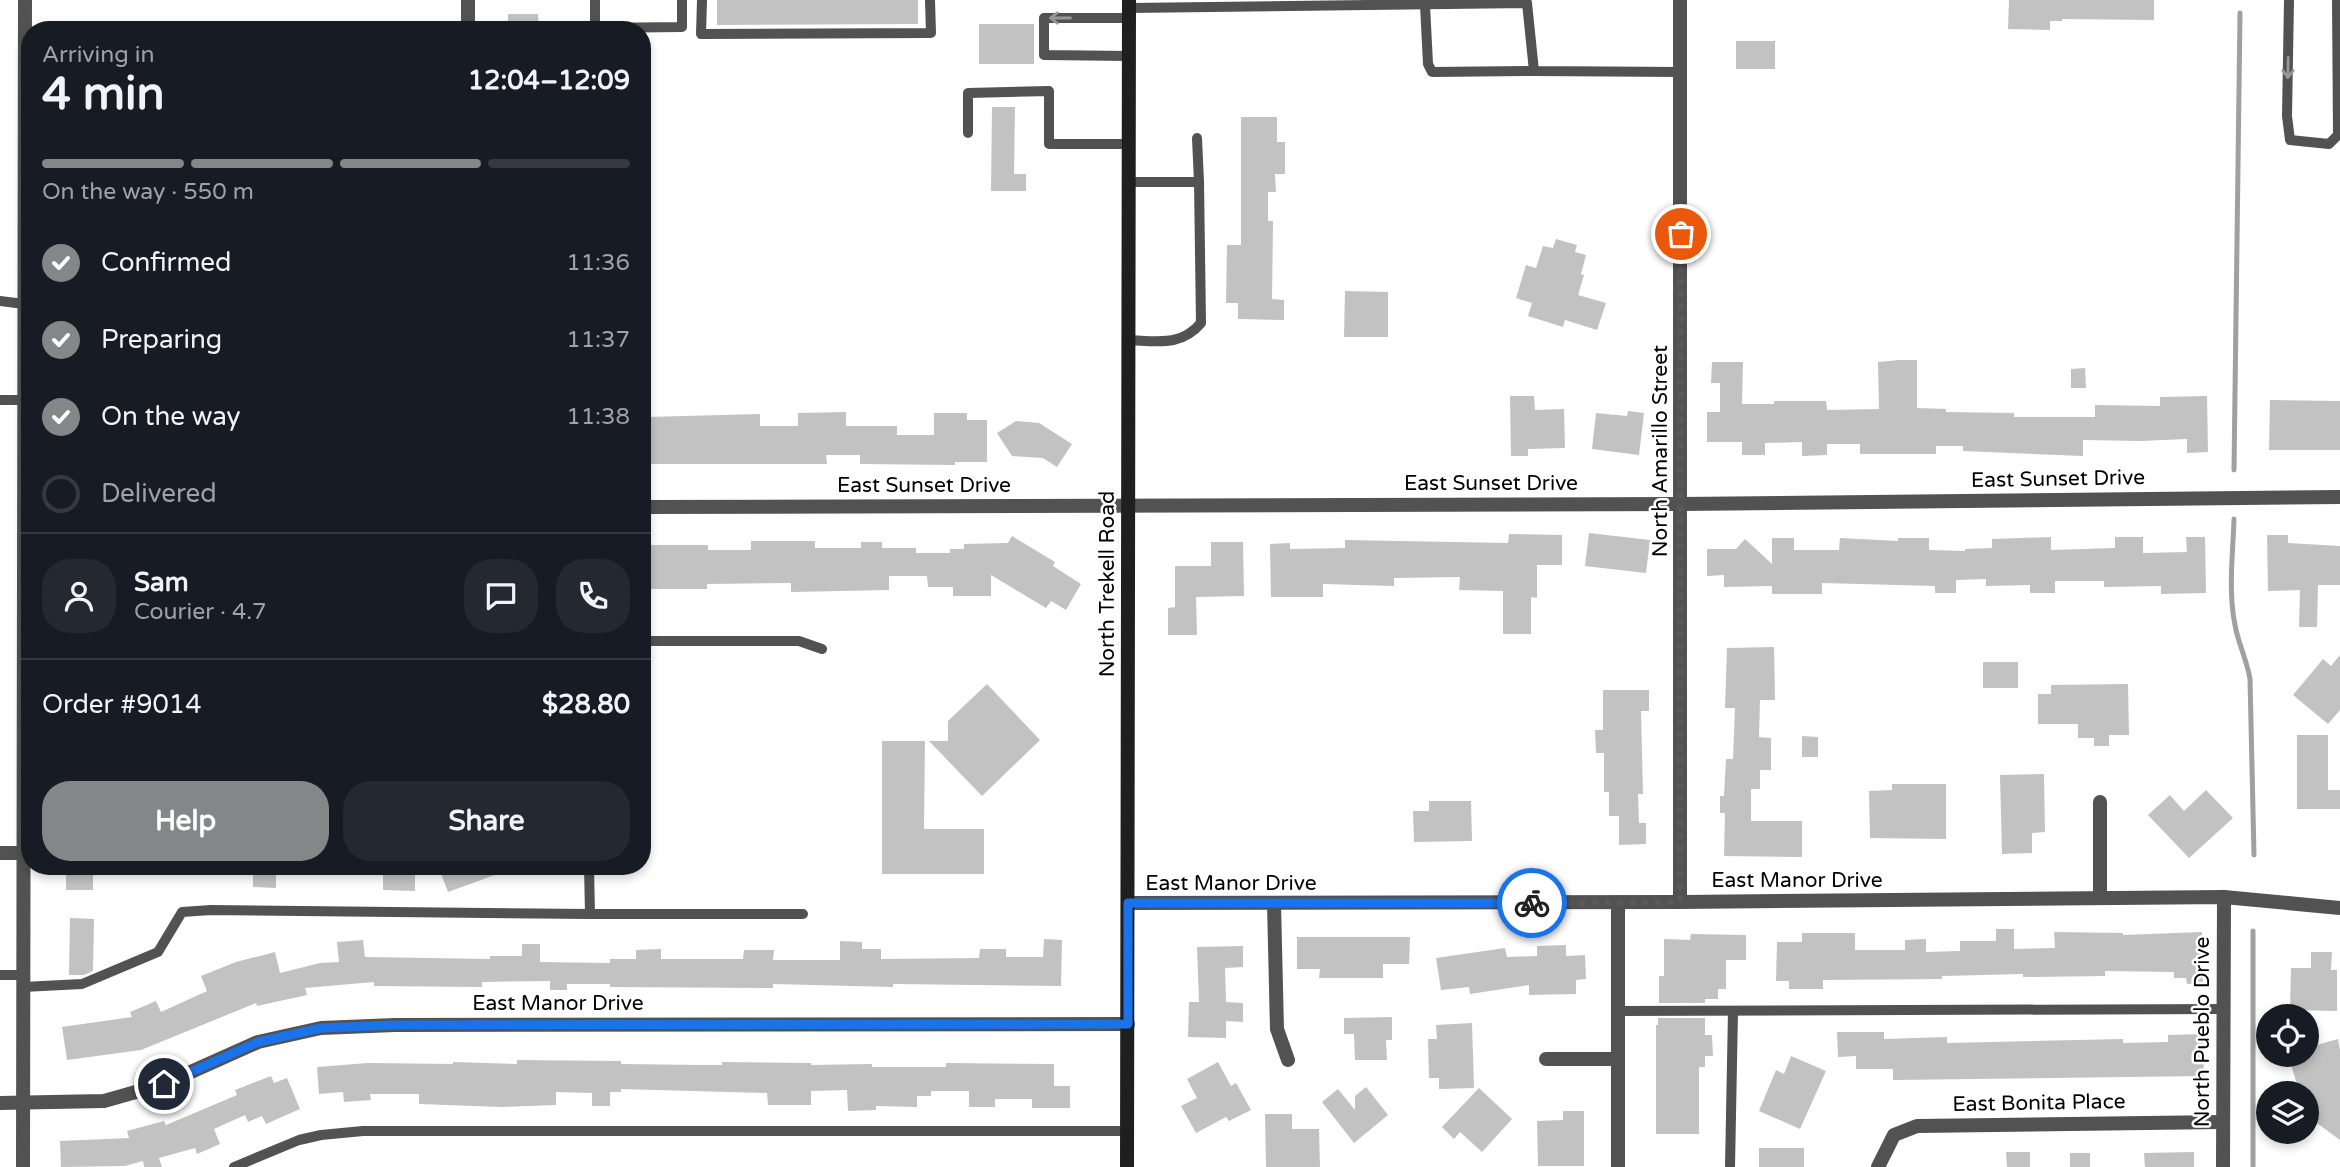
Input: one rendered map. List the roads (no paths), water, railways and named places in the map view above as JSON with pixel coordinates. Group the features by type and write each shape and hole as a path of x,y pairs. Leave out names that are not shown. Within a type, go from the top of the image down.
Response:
{"main road":[{"name":"North Trekell Road","path":"1127,1167 1129,9"}],"street":[{"path":"25,0 25,21"},
{"path":"468,0 468,21"},
{"name":"North Amarillo Street","path":"1680,0 1680,902"},
{"name":"East Sunset Drive","path":"651,507 1682,504 2340,497"},
{"path":"2100,802 2100,898"},
{"path":"0,853 21,853"},
{"path":"23,1167 24,875"},
{"name":"East Manor Drive","path":"1128,903 2224,897 2340,908"},
{"name":"North Pueblo Drive","path":"2223,1167 2224,897"},
{"path":"1618,902 1618,1167"},
{"path":"1274,904 1277,1029 1288,1060"},
{"name":"East Manor Drive","path":"0,1103 104,1101 164,1084 258,1042 321,1028 395,1025 1128,1024"},
{"path":"1546,1059 1618,1059"},
{"name":"East Bonita Place","path":"1878,1167 1894,1135 1917,1126 2222,1122"}],"lane":[{"path":"595,0 595,21"},
{"path":"651,27 682,27 682,0"},
{"path":"702,0 701,34 931,33 930,0"},
{"path":"2289,0 2287,116 2290,140 2329,144 2338,135 2337,0"},
{"path":"1129,56 1044,55 1044,18 1215,4 1425,5 1527,1 1534,71"},
{"path":"1425,5 1428,64 1433,72 1680,72"},
{"path":"968,133 968,93 1049,91 1049,144 1129,144"},
{"path":"1128,340 1180,339 1191,334 1201,323 1198,138"},
{"path":"1128,182 1199,182"},
{"path":"0,301 21,304"},
{"path":"0,400 21,400"},
{"path":"651,641 799,641 822,649"},
{"path":"589,875 590,914"},
{"path":"0,975 23,981 82,984 158,952 182,912 803,914"},
{"path":"1618,1011 2223,1009"},
{"path":"1730,1167 1733,1011"},
{"path":"234,1167 299,1140 363,1131 1127,1131"}],"waterway":[{"path":"2234,470 2240,13"},
{"path":"2234,519 2232,599 2236,632 2250,679 2254,855"},
{"path":"2253,931 2253,1166"}]}
